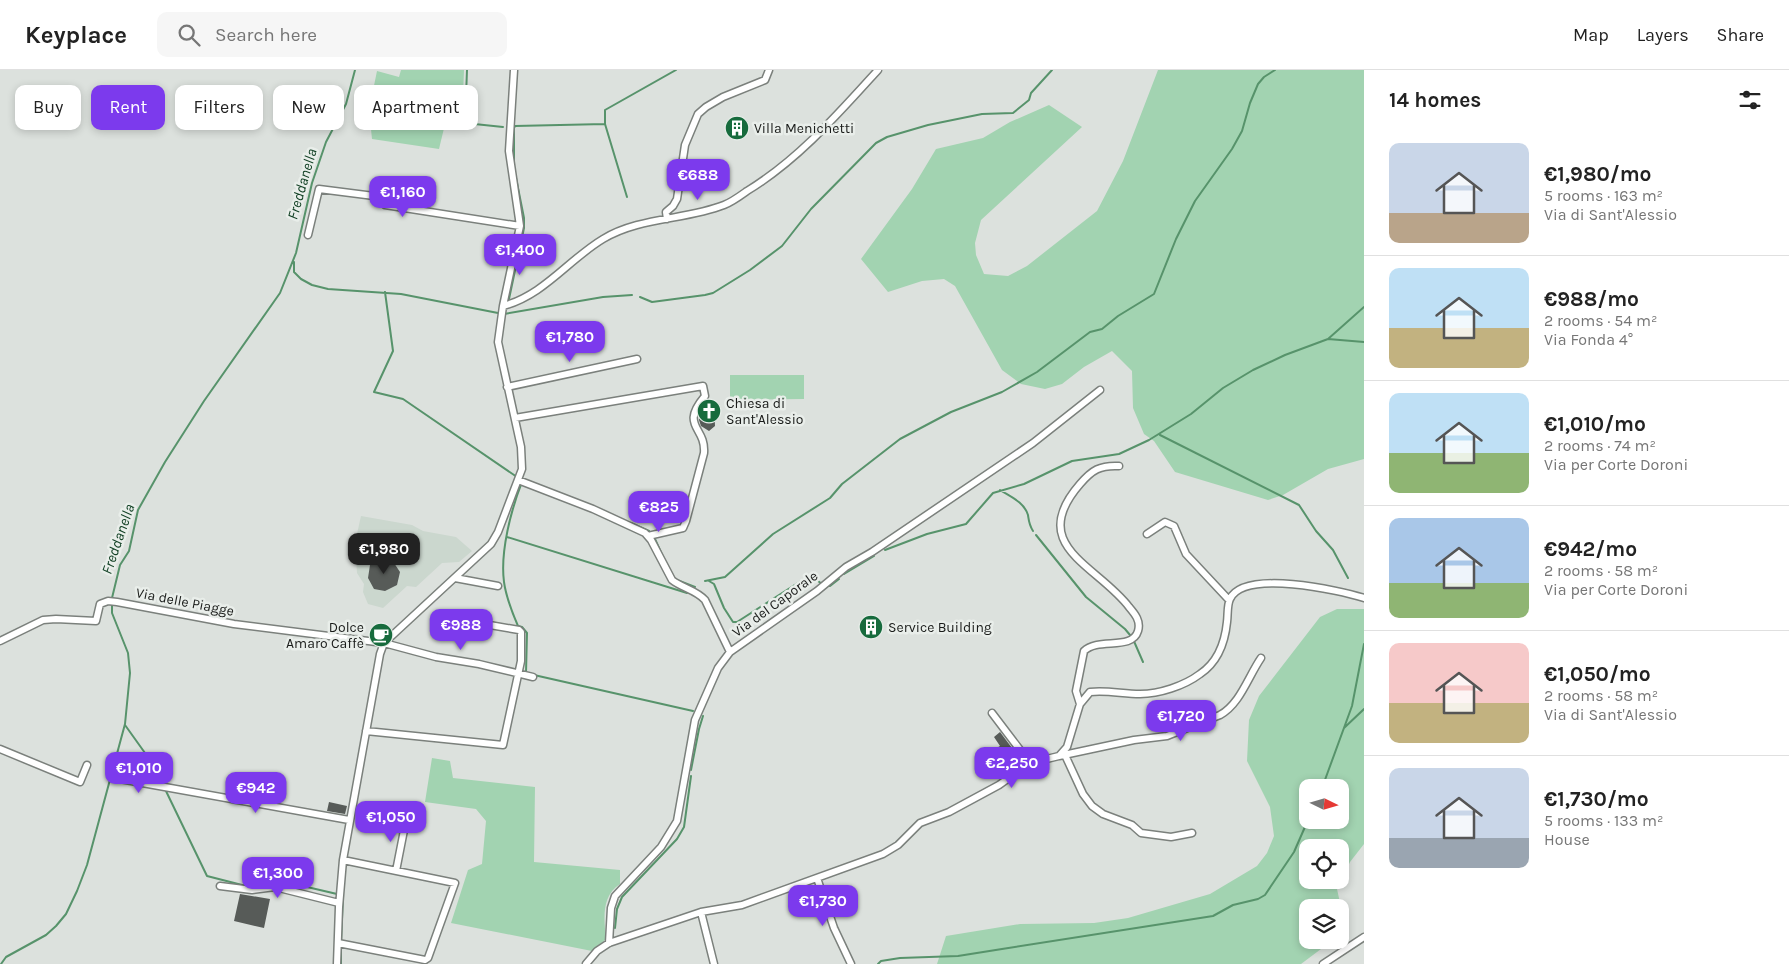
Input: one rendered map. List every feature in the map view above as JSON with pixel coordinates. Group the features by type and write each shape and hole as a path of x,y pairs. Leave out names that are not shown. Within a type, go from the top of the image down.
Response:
{"street":[{"path":"337,964 340,944 339,902 343,860 380,654 384,643 456,578 494,540 520,480 522,469 521,447 498,342 503,306 520,226 509,150 514,70"},
{"path":"667,219 666,212 677,199 686,146 698,114 723,97 765,80 769,70"},
{"path":"503,306 540,289 604,238 632,227 725,205 768,179 830,124 878,70"},
{"path":"308,235 319,188 374,196 385,205 520,226"},
{"path":"507,387 637,359"},
{"path":"515,418 703,386 705,396 693,414 694,427 704,442 704,453 686,521 683,528 677,531 648,536"},
{"name":"Via del Caporale","path":"609,943 611,908 615,896 661,847 677,821 695,720 718,668 730,652 817,591 846,567 872,552 1034,443 1100,390"},
{"path":"1080,704 1076,691 1084,651 1089,646 1125,642 1133,638 1138,631 1138,622 1137,616 1126,603 1066,547 1061,532 1062,517 1074,490 1091,472 1098,467 1118,466"},
{"path":"520,480 593,509 648,536 672,580 677,585 700,595 704,600 730,652"},
{"path":"1147,534 1165,522 1174,526 1186,554 1230,600"},
{"path":"456,578 498,586"},
{"path":"1062,755 1067,747 1080,704 1090,692 1107,690 1140,694 1165,691 1199,675 1210,666 1223,642 1230,600 1236,591 1255,584 1284,583 1364,598"},
{"name":"Via delle Piagge","path":"0,641 43,620 96,621 100,604 108,601 234,624 384,643 436,657 479,664 533,677"},
{"path":"366,731 503,745 521,661 521,632 516,629 478,623"},
{"path":"586,964 597,951 609,943 701,912 742,905 884,854 898,845 920,823 949,812 999,784 1030,763 1134,740 1167,736 1220,715 1227,711 1235,701 1260,658"},
{"path":"992,713 1030,763"},
{"path":"0,749 80,782 87,765"},
{"path":"1062,755 1083,794 1092,806 1102,814 1132,825 1141,833 1171,837 1192,833"},
{"path":"120,779 349,820"},
{"path":"396,871 406,820"},
{"path":"340,944 425,960 428,958 454,884 343,860"},
{"path":"817,878 834,928 851,964"},
{"path":"220,886 252,890 275,888 339,902"},
{"path":"701,912 714,964"},
{"path":"1323,964 1364,937"}],"shaded area":[{"path":"361,516 412,525 423,531 456,537 472,551 459,562 442,563 416,587 407,586 383,608 368,604 363,592 364,584 357,573 355,543"}],"green space":[{"path":"401,70 464,70 463,85 374,85 377,71 399,77"},
{"path":"1158,70 1364,70 1364,459 1328,469 1283,495 1268,500 1175,472 1154,441 1144,434 1133,408 1132,371 1112,351 1084,367 1062,384 1045,389 1021,384 1002,370 955,286 944,279 922,281 888,292 861,259 912,189 936,149 983,138 1010,122 1049,105 1082,127 981,220 975,243 976,255 984,274 1008,276 1027,266 1097,211 1123,161"},
{"path":"371,130 444,130 439,149 372,139"},
{"path":"730,375 804,375 804,399 730,400"},
{"path":"1337,609 1364,609 1364,844 1349,864 1349,839 1299,839 1299,889 1337,889 1339,899 1299,899 1299,949 1321,949 1301,964 937,964 946,936 1020,924 1094,923 1128,918 1210,894 1257,866 1267,853 1274,836 1270,807 1247,761 1249,720 1259,696 1320,617"},
{"path":"432,758 450,761 453,778 535,787 534,862 620,870 620,884 610,895 605,908 606,939 592,951 451,923 468,870 482,864 486,821 476,809 425,802"}],"building":[{"name":"Villa Menichetti","path":"736,119 744,122 739,137 730,134"},
{"name":"Chiesa di Sant'Alessio","path":"705,404 714,404 715,426 709,431 701,426 699,420 699,418 704,418"},
{"path":"382,558 392,560 400,572 397,585 385,591 374,589 368,578 370,565"},
{"name":"Service Building","path":"874,619 880,625 867,636 862,630"},
{"path":"1000,732 1012,748 1000,756 995,749 1000,746 994,737"},
{"path":"329,802 347,806 345,814 327,811"},
{"path":"240,894 270,899 264,928 234,921"}],"waterway":[{"name":"Freddanella","path":"1,964 6,957 46,935 56,926 66,914 77,891 87,865 125,724 130,673 128,653 112,613 112,598 120,565 129,551 138,510 165,462 204,401 280,293 296,253 312,183 326,142 346,104 355,70"},
{"path":"467,70 465,123 503,127"},
{"path":"627,197 605,124 605,110 676,70"},
{"path":"640,297 652,302 713,293 750,270 782,246 811,209 876,143 887,137 928,125 982,114 1013,113 1029,100 1031,93 1052,70"},
{"path":"705,581 725,577 773,534 830,498 842,484 900,439 951,412 1002,392 1037,372 1090,332 1102,329 1118,316 1154,294 1176,239 1195,201 1232,149 1242,131 1258,84 1264,77 1275,70"},
{"path":"514,128 515,126 605,124"},
{"path":"514,128 514,166"},
{"path":"509,299 524,228 524,218 516,178"},
{"path":"294,262 294,272 301,279 312,285 328,289 401,294 498,313"},
{"path":"385,292 393,351 374,392 403,399 517,477"},
{"path":"504,314 603,297 632,295"},
{"path":"885,550 927,534 966,524 993,493 1024,484 1072,461 1119,454 1149,440 1191,414 1223,388 1253,370 1285,355 1328,339 1364,307"},
{"path":"1328,339 1364,342"},
{"path":"1160,435 1299,505 1316,531 1333,550 1348,578"},
{"path":"522,482 507,531 503,570 505,588 511,610 518,626 522,627 527,633 526,673"},
{"path":"1000,490 1017,500 1026,510 1033,531"},
{"path":"631,523 649,531"},
{"path":"1036,535 1086,597 1130,635"},
{"path":"507,537 687,593"},
{"path":"655,539 663,557"},
{"path":"844,574 874,556"},
{"path":"709,581 714,584 724,608 733,622 737,622 804,579 814,578 822,584"},
{"path":"826,585 830,586 839,579"},
{"path":"677,580 695,587"},
{"path":"1133,639 1143,662"},
{"path":"1325,779 1352,706 1364,644"},
{"path":"534,675 693,711"},
{"path":"1344,728 1364,709"},
{"path":"691,770 703,716"},
{"path":"125,725 150,760 162,784"},
{"path":"615,928 617,909 622,897 677,839 684,827 691,776"},
{"path":"165,789 207,876 246,886"},
{"path":"878,964 881,961 900,958 958,956 1213,916 1233,905 1258,899 1265,895 1294,852 1304,829"},
{"path":"253,887 260,876 337,894"},
{"path":"341,942 343,896"},
{"path":"341,946 341,964"}],"place":[{"name":"Villa Menichetti","path":"737,128"},
{"name":"Chiesa di Sant'Alessio","path":"709,411"},
{"name":"Service Building","path":"871,627"},
{"name":"Dolce Amaro Caffè","path":"381,635"}]}
